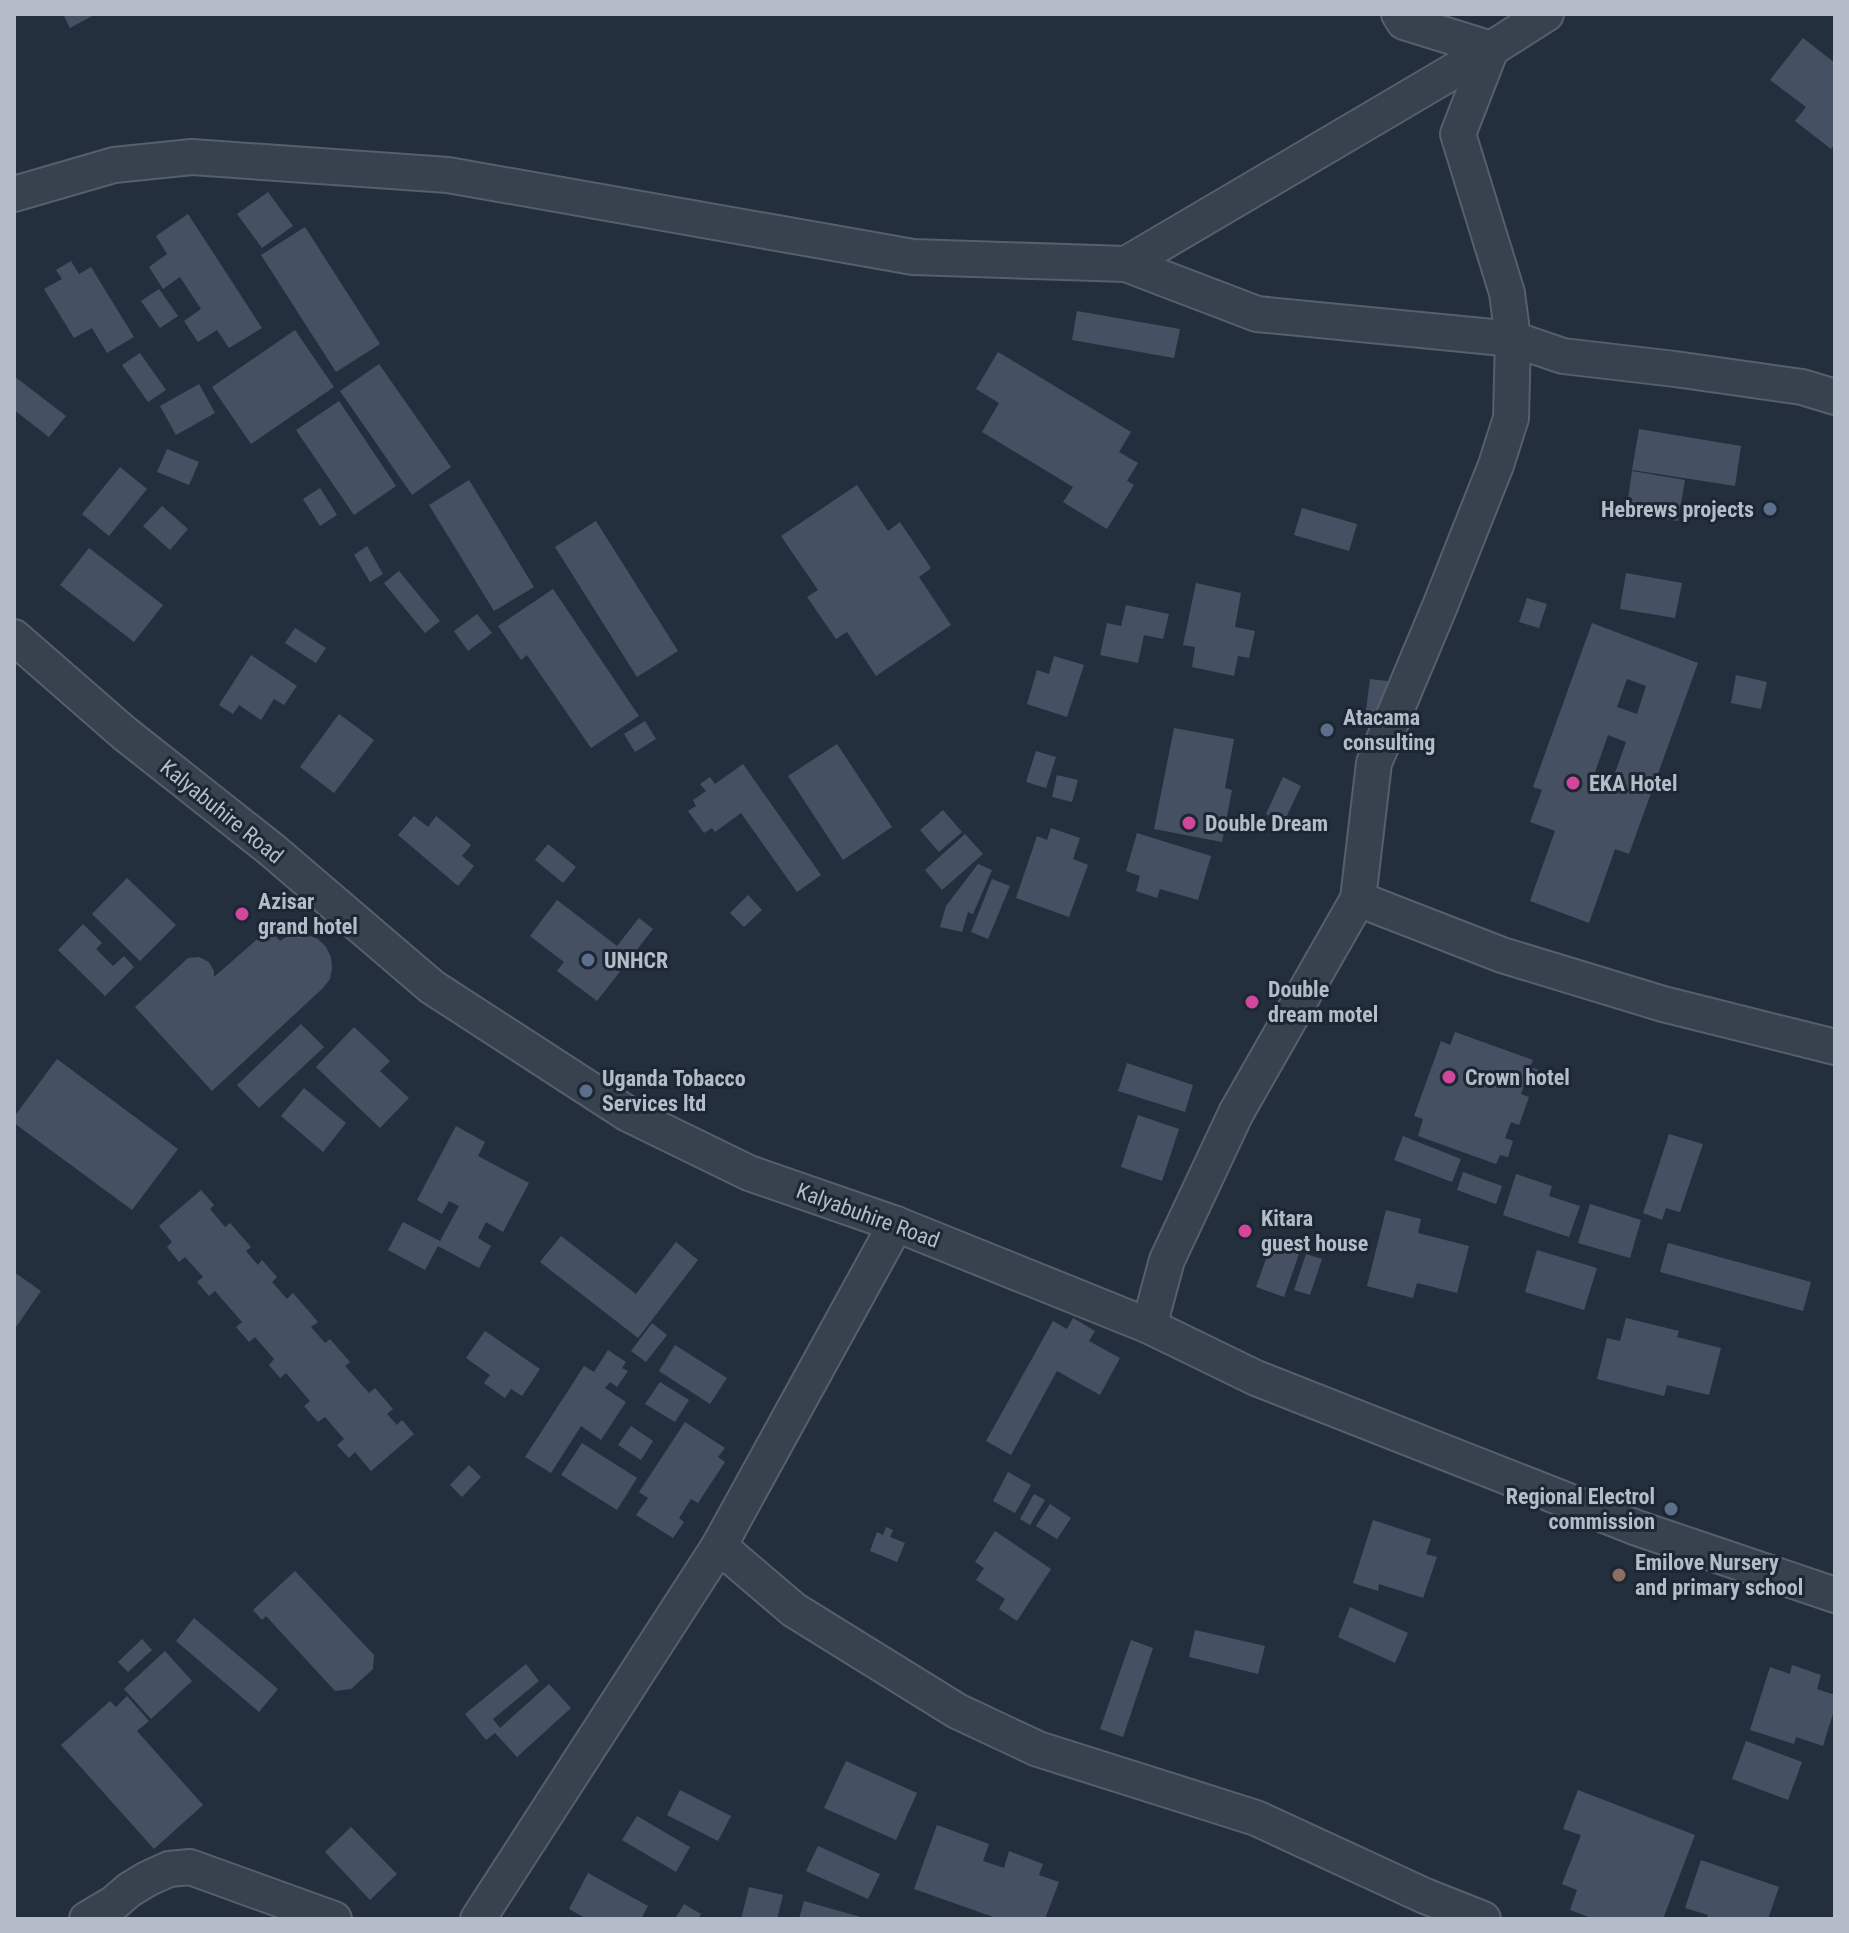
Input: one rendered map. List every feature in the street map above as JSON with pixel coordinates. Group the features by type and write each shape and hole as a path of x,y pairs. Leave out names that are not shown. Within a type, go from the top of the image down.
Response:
{"street":[{"path":"1399,14 1404,22 1491,49"},
{"path":"1126,264 1546,14"},
{"path":"1149,1326 1167,1260 1236,1113 1358,899 1374,763 1496,465 1511,418 1513,339 1507,293 1458,134 1491,49"},
{"path":"14,194 114,165 192,157 448,175 913,257 1126,264 1257,314 1513,339 1563,356 1802,387 1835,397"},
{"name":"Kalyabuhire Road","path":"14,637 124,733 272,850 432,987 628,1114 749,1173 896,1224 1149,1326 1256,1378 1637,1528 1835,1595"},
{"path":"1358,899 1502,955 1663,1004 1835,1047"},
{"path":"478,1919 719,1546 896,1224"},
{"path":"719,1546 794,1610 957,1711 1038,1749 1256,1818 1425,1896 1483,1919"},
{"path":"87,1919 147,1879 169,1869 190,1867 334,1919"}],"building":[{"path":"63,14 96,14 70,28"},
{"path":"1803,38 1835,63 1835,144 1831,149 1795,121 1806,107 1770,80"},
{"path":"268,192 293,226 262,248 237,214"},
{"path":"188,214 262,328 229,348 217,330 198,342 184,321 201,309 180,277 163,289 149,267 167,254 156,236"},
{"path":"305,227 380,344 336,372 261,255"},
{"path":"71,261 79,274 91,267 134,337 107,353 92,328 74,338 44,289 62,279 56,270"},
{"path":"159,289 178,316 160,328 141,301"},
{"path":"1077,311 1180,329 1174,358 1072,340"},
{"path":"295,330 334,387 251,444 212,387"},
{"path":"998,352 1131,432 1119,452 1138,463 1127,481 1134,485 1107,529 1063,502 1073,487 982,432 999,403 976,389"},
{"path":"140,353 166,390 148,402 122,365"},
{"path":"379,364 451,467 412,495 340,391"},
{"path":"14,376 66,416 49,437 14,410"},
{"path":"199,384 215,413 176,435 160,406"},
{"path":"339,401 396,486 354,515 296,430"},
{"path":"1639,429 1741,446 1735,486 1632,470"},
{"path":"167,449 199,462 189,485 157,472"},
{"path":"120,467 147,489 109,536 82,514"},
{"path":"1632,471 1685,480 1678,521 1626,513"},
{"path":"469,480 534,587 494,611 429,505"},
{"path":"857,485 888,531 900,522 931,568 919,577 951,625 876,676 847,632 836,639 807,597 818,590 781,536"},
{"path":"320,488 337,515 320,526 303,499"},
{"path":"162,506 188,529 170,550 143,526"},
{"path":"1302,508 1357,524 1349,551 1294,535"},
{"path":"596,521 678,651 637,677 555,547"},
{"path":"367,546 383,574 370,582 354,555"},
{"path":"89,548 163,605 134,642 60,585"},
{"path":"399,571 440,621 425,633 384,583"},
{"path":"1626,573 1682,583 1675,618 1620,609"},
{"path":"1196,583 1241,593 1235,627 1255,631 1249,658 1238,656 1234,676 1192,667 1195,647 1183,645"},
{"path":"553,589 639,716 591,748 527,655 521,660 498,626"},
{"path":"1527,598 1547,604 1539,628 1519,622"},
{"path":"1126,605 1169,614 1163,639 1144,635 1138,663 1100,655 1107,623 1121,626"},
{"path":"477,614 492,633 468,651 454,631"},
{"path":"1592,623 1698,663 1629,854 1615,849 1589,923 1530,901 1555,831 1530,822 1542,790 1533,787","holes":["1627,679 1646,686 1637,714 1617,707","1608,735 1626,742 1611,784 1593,778"]},
{"path":"295,628 326,648 316,663 285,643"},
{"path":"251,655 297,686 284,705 274,699 261,720 239,705 233,714 219,705"},
{"path":"1054,656 1084,665 1067,717 1027,704 1037,670 1049,674"},
{"path":"1736,675 1767,682 1761,709 1731,703"},
{"path":"1370,679 1396,682 1392,721 1365,718"},
{"path":"339,714 374,740 334,793 300,767"},
{"path":"645,721 656,739 635,752 624,734"},
{"path":"1174,728 1234,739 1225,788 1232,790 1222,842 1154,829"},
{"path":"837,744 892,827 843,860 788,776"},
{"path":"1036,751 1056,757 1046,788 1026,782"},
{"path":"743,764 821,875 797,892 741,813 715,832 712,828 704,833 688,811 696,806 693,800 706,791 700,784 710,777 715,784"},
{"path":"1057,775 1078,780 1072,802 1052,797"},
{"path":"1283,777 1301,786 1284,822 1266,814"},
{"path":"943,810 962,832 939,852 920,830"},
{"path":"414,816 428,827 436,816 471,845 462,856 474,866 458,886 398,835"},
{"path":"1051,828 1080,838 1073,859 1088,865 1069,917 1016,898 1037,836 1047,840"},
{"path":"1137,833 1211,856 1198,900 1160,889 1157,898 1136,891 1140,876 1126,871"},
{"path":"965,834 983,854 942,890 925,870"},
{"path":"548,844 576,867 563,883 535,860"},
{"path":"978,864 992,870 973,914 968,912 962,932 940,927 946,906"},
{"path":"127,878 176,925 140,961 92,914"},
{"path":"992,879 1010,886 988,939 971,932"},
{"path":"748,895 762,910 744,927 730,913"},
{"path":"557,900 617,946 639,918 653,929 597,1001 557,971 564,962 530,936"},
{"path":"83,924 102,943 96,949 113,966 124,956 134,967 105,996 58,950"},
{"path":"269,929 280,941 297,935 318,939 331,957 330,979 212,1091 135,1007 188,958 199,957 209,962 214,977"},
{"path":"301,1024 324,1047 259,1108 237,1085"},
{"path":"354,1027 390,1061 380,1071 409,1098 380,1128 316,1067"},
{"path":"1455,1032 1533,1060 1530,1067 1539,1070 1532,1088 1524,1085 1521,1094 1529,1097 1519,1125 1511,1122 1505,1138 1513,1141 1508,1157 1500,1155 1496,1164 1418,1136 1423,1119 1414,1116 1441,1041 1450,1045"},
{"path":"57,1059 178,1149 132,1210 14,1123 14,1117"},
{"path":"1127,1063 1193,1085 1185,1112 1118,1091"},
{"path":"304,1088 346,1123 323,1152 281,1116"},
{"path":"1138,1115 1179,1129 1162,1181 1121,1167"},
{"path":"456,1126 485,1142 478,1156 529,1183 503,1232 486,1222 478,1238 491,1246 479,1268 438,1246 425,1270 388,1250 403,1222 440,1241 459,1206 449,1201 442,1214 417,1200"},
{"path":"1669,1134 1703,1144 1680,1212 1666,1208 1662,1220 1643,1213"},
{"path":"1403,1136 1461,1159 1452,1182 1394,1160"},
{"path":"1463,1172 1502,1186 1496,1204 1457,1190"},
{"path":"1516,1174 1552,1186 1549,1196 1580,1206 1569,1237 1503,1215"},
{"path":"201,1190 214,1205 210,1209 225,1227 230,1223 251,1247 246,1251 258,1265 262,1260 277,1277 272,1282 287,1299 293,1293 318,1322 311,1327 325,1343 330,1339 350,1362 345,1366 369,1393 375,1388 393,1409 387,1414 397,1425 402,1420 414,1434 371,1471 355,1452 349,1458 337,1445 344,1439 325,1417 318,1422 304,1406 310,1401 286,1373 280,1378 269,1365 274,1359 255,1337 249,1342 236,1327 242,1322 215,1291 209,1296 197,1282 203,1277 185,1257 179,1262 167,1247 172,1242 159,1226"},
{"path":"1590,1204 1641,1220 1630,1258 1578,1243"},
{"path":"1386,1210 1421,1219 1418,1233 1469,1246 1457,1293 1417,1283 1413,1298 1367,1286"},
{"path":"561,1236 636,1294 676,1242 698,1260 638,1338 540,1262"},
{"path":"1272,1242 1300,1251 1284,1297 1256,1287"},
{"path":"1668,1243 1811,1282 1803,1311 1660,1272"},
{"path":"1537,1250 1597,1268 1584,1310 1525,1292"},
{"path":"1306,1254 1322,1259 1310,1295 1294,1290"},
{"path":"14,1272 41,1291 14,1330"},
{"path":"1073,1318 1095,1331 1089,1341 1120,1358 1100,1395 1057,1371 1011,1455 986,1441 1053,1321 1067,1329"},
{"path":"1626,1318 1679,1331 1677,1337 1721,1348 1709,1395 1667,1385 1664,1396 1597,1379 1607,1338 1620,1341"},
{"path":"652,1323 667,1335 646,1362 631,1351"},
{"path":"485,1331 540,1369 522,1396 511,1389 505,1398 484,1383 490,1375 466,1358"},
{"path":"675,1345 727,1378 710,1404 659,1371"},
{"path":"608,1350 626,1362 622,1368 628,1371 617,1387 610,1382 605,1388 626,1402 601,1440 581,1426 551,1473 525,1457 584,1366 594,1372"},
{"path":"660,1382 689,1400 675,1422 645,1404"},
{"path":"685,1422 725,1448 718,1457 725,1462 698,1503 691,1499 679,1518 684,1522 673,1538 636,1515 648,1498 639,1492"},
{"path":"631,1426 653,1441 641,1460 618,1445"},
{"path":"582,1443 637,1478 617,1510 561,1475"},
{"path":"469,1465 481,1477 462,1497 450,1485"},
{"path":"1008,1472 1031,1485 1015,1513 993,1501"},
{"path":"1034,1494 1045,1500 1030,1525 1020,1519"},
{"path":"1050,1504 1071,1518 1057,1539 1036,1526"},
{"path":"1373,1520 1431,1539 1426,1554 1437,1557 1423,1598 1379,1584 1378,1591 1353,1583"},
{"path":"886,1527 893,1530 890,1537 905,1543 897,1562 870,1551 877,1532 883,1535"},
{"path":"995,1531 1051,1569 1017,1621 999,1609 1005,1599 976,1580 984,1568 975,1562"},
{"path":"295,1571 374,1655 373,1669 351,1689 335,1691 266,1616 262,1620 253,1610"},
{"path":"1350,1607 1408,1633 1395,1663 1338,1637"},
{"path":"194,1618 278,1689 259,1712 176,1641"},
{"path":"1195,1630 1265,1646 1258,1674 1189,1657"},
{"path":"142,1639 152,1650 128,1672 118,1662"},
{"path":"1131,1640 1153,1648 1123,1737 1100,1729"},
{"path":"165,1651 192,1681 151,1719 124,1689"},
{"path":"526,1664 539,1681 493,1719 500,1728 549,1684 571,1708 517,1757 495,1733 486,1740 465,1714"},
{"path":"1792,1665 1821,1675 1817,1689 1835,1695 1835,1707 1823,1746 1796,1737 1794,1744 1750,1730 1770,1667 1790,1674"},
{"path":"127,1696 149,1721 137,1731 203,1805 154,1849 61,1745 110,1701 116,1707"},
{"path":"1746,1741 1802,1762 1788,1800 1732,1779"},
{"path":"846,1761 917,1793 896,1840 824,1808"},
{"path":"680,1790 731,1816 718,1841 667,1815"},
{"path":"1578,1790 1695,1835 1663,1919 1594,1919 1570,1910 1577,1890 1562,1884 1581,1835 1563,1829"},
{"path":"637,1816 690,1847 676,1872 622,1840"},
{"path":"937,1825 989,1844 983,1861 1004,1868 1009,1851 1043,1864 1039,1875 1059,1882 1045,1919 999,1919 914,1889"},
{"path":"351,1827 397,1874 370,1900 325,1852"},
{"path":"818,1846 880,1874 868,1899 806,1871"},
{"path":"1701,1860 1779,1887 1768,1919 1706,1919 1708,1915 1685,1908"},
{"path":"588,1873 648,1906 641,1919 587,1919 569,1909"},
{"path":"749,1887 783,1895 777,1919 741,1919"},
{"path":"804,1901 864,1918 864,1919 799,1919"},
{"path":"684,1904 701,1914 698,1919 675,1919"}],"place":[{"name":"Hebrews projects","path":"1770,509"},
{"name":"Atacama consulting","path":"1327,730"},
{"name":"EKA Hotel","path":"1573,783"},
{"name":"Double Dream","path":"1189,823"},
{"name":"Azisar grand hotel","path":"242,914"},
{"name":"UNHCR","path":"588,960"},
{"name":"Double dream motel","path":"1252,1002"},
{"name":"Crown hotel","path":"1449,1077"},
{"name":"Uganda Tobacco Services ltd","path":"586,1091"},
{"name":"Kitara guest house","path":"1245,1231"},
{"name":"Regional Electrol commission","path":"1671,1509"},
{"name":"Emilove Nursery and primary school","path":"1619,1575"}]}
